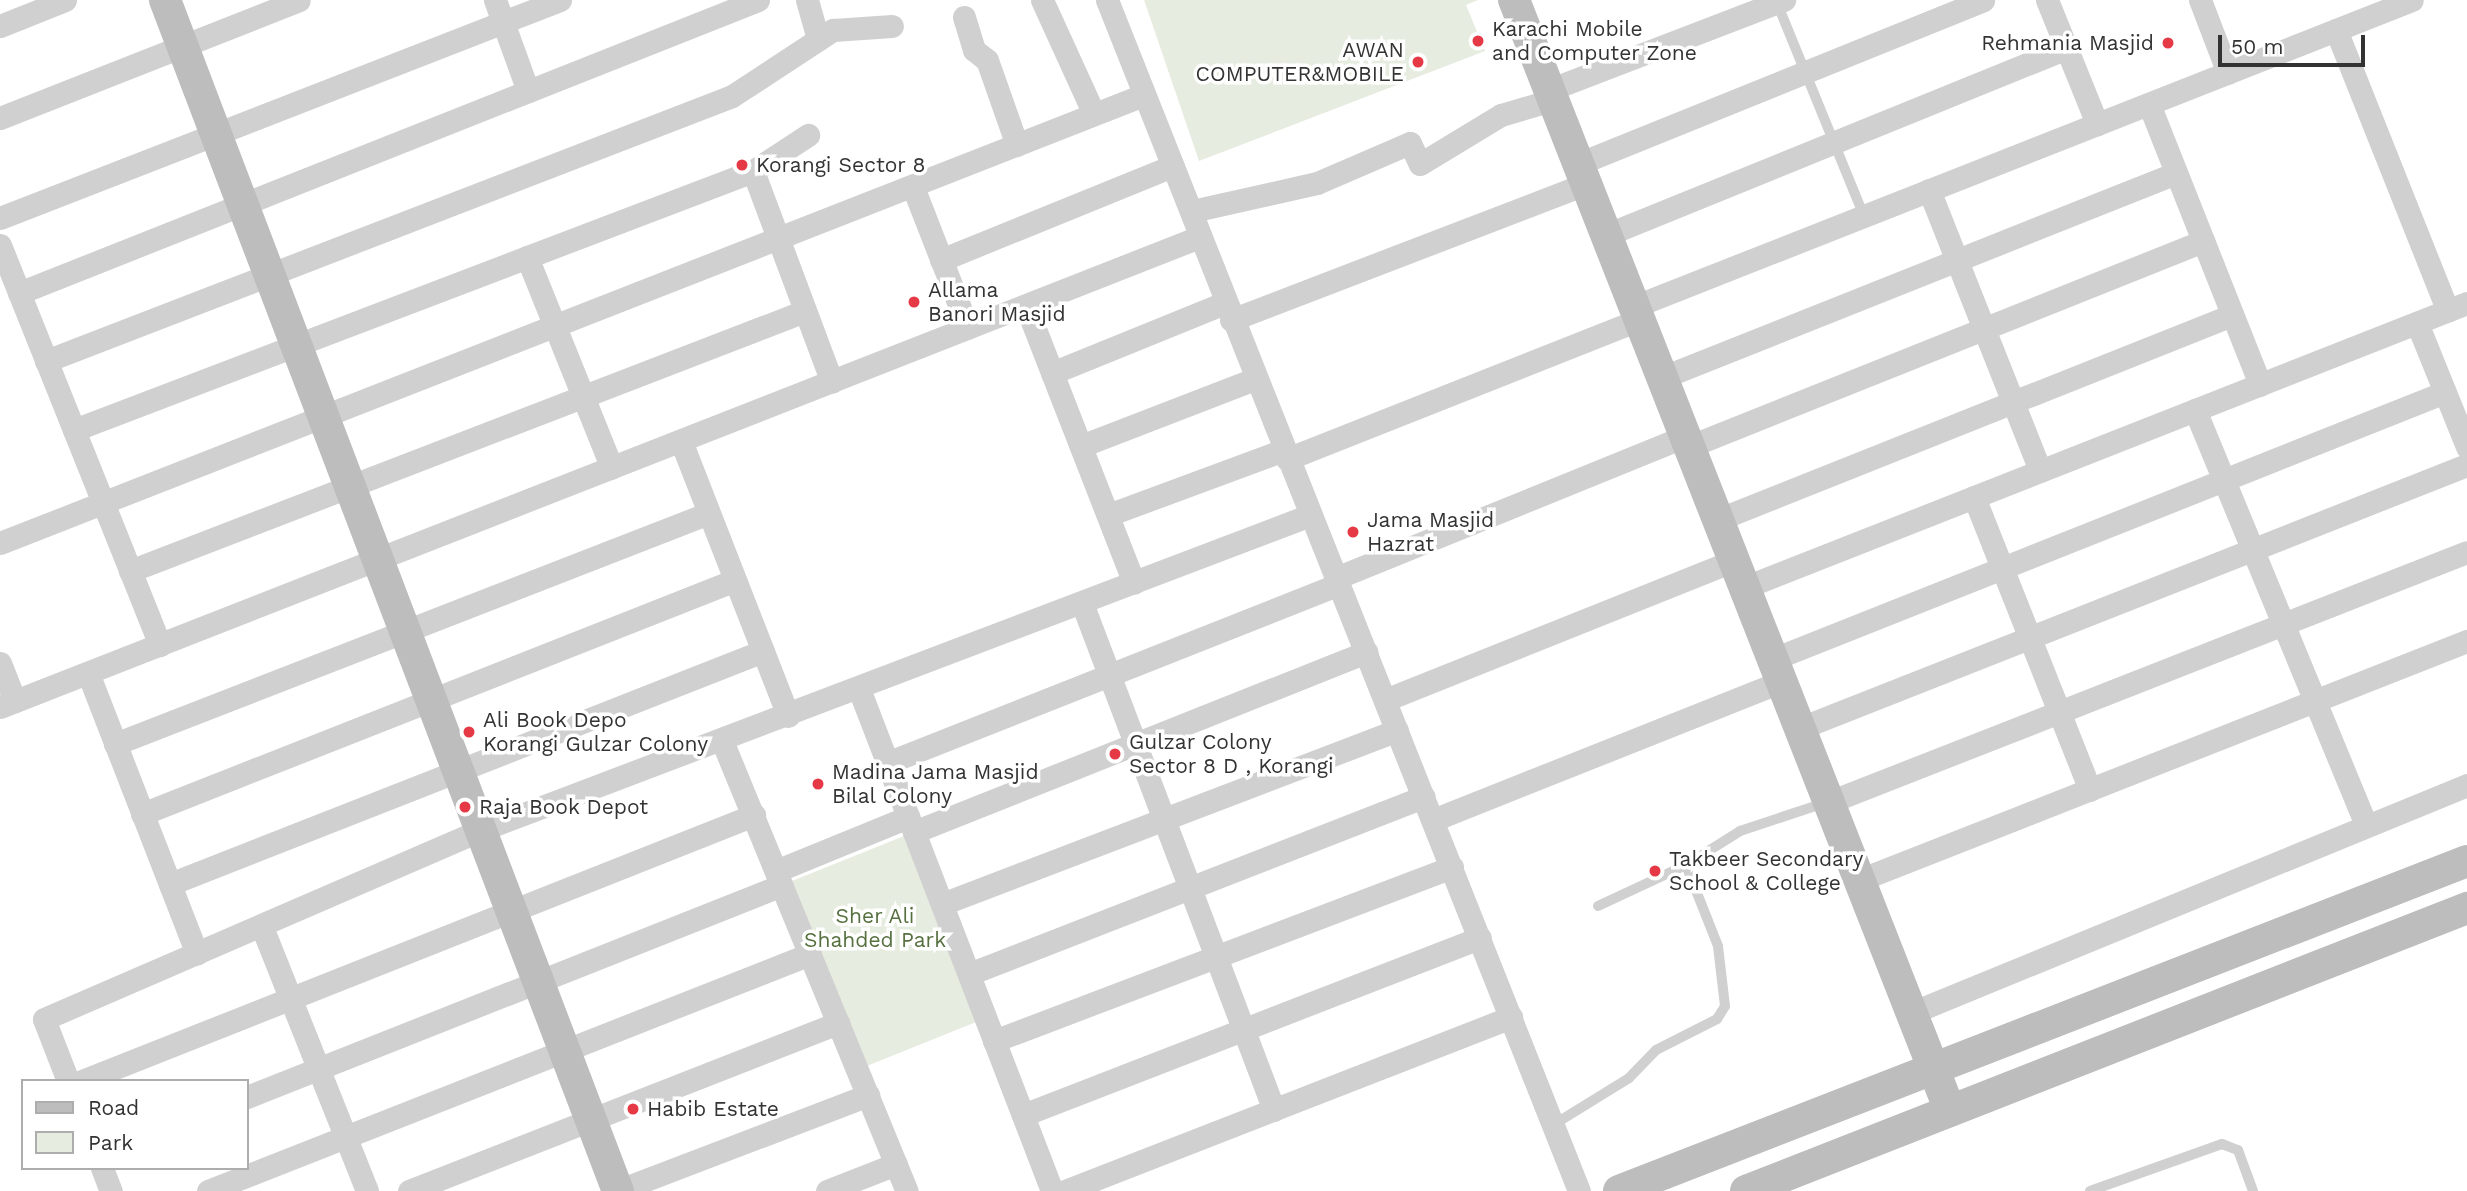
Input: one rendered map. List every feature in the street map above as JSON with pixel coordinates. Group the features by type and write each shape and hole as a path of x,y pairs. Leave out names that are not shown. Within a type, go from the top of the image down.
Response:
{"street":[{"path":"0,26 65,0"},
{"path":"165,0 462,771 618,1191 868,1095"},
{"path":"0,118 181,44 299,0"},
{"path":"0,218 215,131 498,9 560,0"},
{"path":"19,293 758,0"},
{"path":"807,0 818,39"},
{"path":"1042,0 1094,114"},
{"path":"1107,0 1143,95 1192,211 1199,237 1285,455 1385,699 1579,1191"},
{"path":"1052,373 1228,311 1582,174 1805,72 1983,0"},
{"path":"2047,0 2097,124"},
{"path":"1108,515 1285,455 1636,314 1864,216 2412,0"},
{"path":"1192,211 1317,183 1410,143 1420,163 1501,115 1779,1"},
{"path":"2202,1 2228,73"},
{"path":"1521,2 1551,95 1909,1014 1950,1111"},
{"path":"498,9 528,91"},
{"path":"964,17 974,50 987,60 1017,145"},
{"path":"46,361 732,96 833,30 892,26"},
{"path":"1385,699 1738,574 1974,497 2457,307 2336,30"},
{"path":"1606,235 2066,48"},
{"path":"0,543 779,241 1143,95"},
{"path":"2149,104 2260,385"},
{"path":"74,430 753,171 808,135"},
{"path":"941,260 1173,166"},
{"path":"753,171 832,382"},
{"path":"1661,377 2176,173"},
{"path":"913,187 968,328"},
{"path":"1929,190 2040,471"},
{"path":"0,663 8,704 1199,237"},
{"path":"887,763 1686,442 1984,329 2203,241"},
{"path":"0,245 160,645"},
{"path":"527,257 612,468"},
{"path":"1026,306 1134,583"},
{"path":"130,571 805,311"},
{"path":"1717,520 2232,315"},
{"path":"2417,323 2467,447"},
{"path":"1081,446 1255,379"},
{"path":"1433,820 1776,671 2002,568 2445,392"},
{"path":"2195,410 2366,825"},
{"path":"681,441 788,716"},
{"path":"1798,729 2467,464"},
{"path":"1974,497 2090,790"},
{"path":"115,744 709,513"},
{"path":"67,1079 44,1019 484,829 723,743 1310,515"},
{"path":"1827,803 2467,552"},
{"path":"142,814 735,580"},
{"path":"1082,603 1274,1110"},
{"path":"1857,881 2467,641"},
{"path":"170,884 763,651"},
{"path":"248,1097 911,825 1136,744 1366,652"},
{"path":"88,673 197,954"},
{"path":"859,689 1052,1191"},
{"path":"942,904 1397,730"},
{"path":"723,743 907,1191"},
{"path":"1909,1014 2467,785"},
{"path":"969,974 1424,797"},
{"path":"87,1079 754,816"},
{"path":"1619,1191 2467,861"},
{"path":"994,1041 1452,867"},
{"path":"1746,1191 2467,908"},
{"path":"262,927 367,1191"},
{"path":"1023,1115 1480,938"},
{"path":"208,1191 810,954"},
{"path":"1065,1191 1511,1017"},
{"path":"409,1191 838,1023"},
{"path":"827,1191 896,1164"},
{"path":"103,1170 111,1191"}],"lane":[{"path":"1779,1 1864,216"},
{"path":"1598,906 1686,865 1740,831 1827,803"},
{"path":"1553,1125 1629,1078 1656,1050 1717,1020 1725,1006 1718,946 1686,865"},
{"path":"2090,1191 2111,1187 2222,1144 2238,1150 2253,1191"}],"green space":[{"path":"1144,0 1478,0 1466,5 1485,51 1199,161"},
{"name":"Sher Ali Shahded Park","path":"914,832 986,1018 857,1070 782,885"}],"place":[{"name":"Karachi Mobile and Computer Zone","path":"1478,41"},
{"name":"Rehmania Masjid","path":"2168,43"},
{"name":"AWAN COMPUTER&MOBILE","path":"1418,62"},
{"name":"Korangi Sector 8","path":"742,165"},
{"name":"Allama Banori Masjid","path":"914,302"},
{"name":"Jama Masjid Hazrat","path":"1353,532"},
{"name":"Ali Book Depo Korangi Gulzar Colony","path":"469,732"},
{"name":"Gulzar Colony Sector 8 D , Korangi","path":"1115,754"},
{"name":"Madina Jama Masjid Bilal Colony","path":"818,784"},
{"name":"Raja Book Depot","path":"465,807"},
{"name":"Takbeer Secondary School & College","path":"1655,871"},
{"name":"Habib Estate","path":"633,1109"}]}
